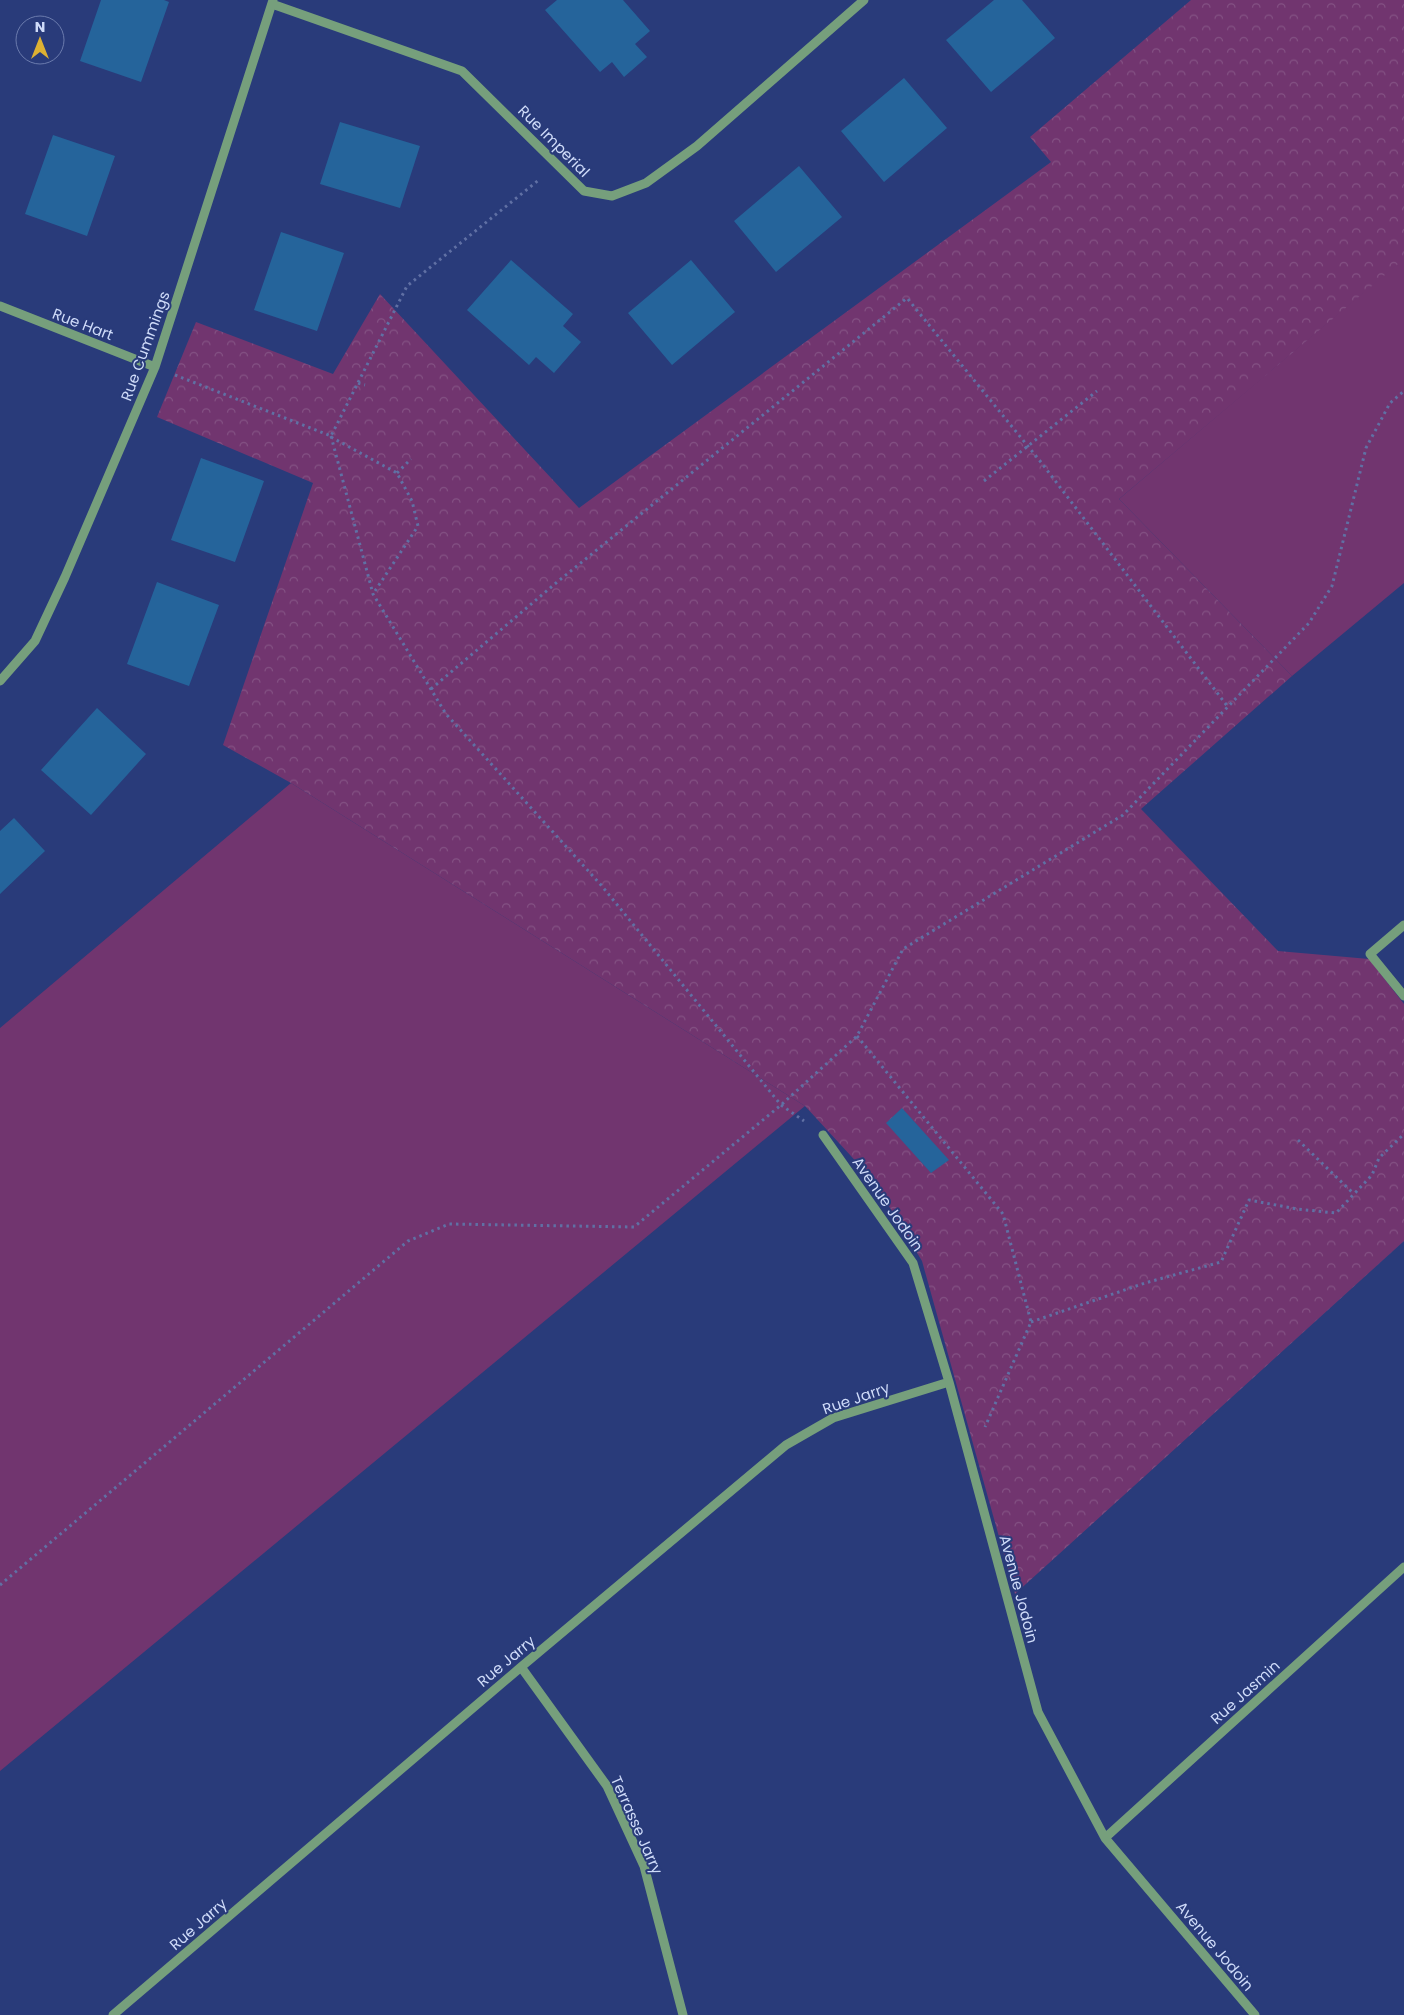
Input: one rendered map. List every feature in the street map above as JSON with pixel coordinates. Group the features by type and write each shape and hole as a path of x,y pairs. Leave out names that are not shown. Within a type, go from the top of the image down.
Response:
{"street":[{"name":"Rue Imperial","path":"273,2 462,71 584,191 612,196 646,183 697,146 864,0"},
{"name":"Rue Cummings","path":"0,681 35,641 65,577 155,367 273,2"},
{"name":"Rue Hart","path":"0,306 155,367"},
{"path":"1404,925 1370,954 1404,996"},
{"name":"Avenue Jodoin","path":"824,1135 913,1263 949,1382 1038,1712 1105,1838 1255,2015"},
{"name":"Rue Jarry","path":"113,2015 521,1667 786,1445 833,1418 949,1382"},
{"name":"Rue Jasmin","path":"1105,1838 1404,1567"},
{"name":"Terrasse Jarry","path":"521,1667 607,1786 644,1866 683,2015"}],"path":[{"path":"558,165 407,286 331,436 373,594 446,714 601,885 781,1105 824,1135"},
{"path":"431,689 556,583 907,298 1028,446 1228,707"},
{"path":"155,367 331,436 397,473 412,501 418,526 373,594"},
{"path":"358,383 365,386"},
{"path":"984,481 1098,391"},
{"path":"0,1585 408,1241 449,1224 634,1227 781,1105 857,1036 903,948 1123,815 1309,624 1332,586 1366,448 1390,403 1404,391"},
{"path":"397,473 411,460"},
{"path":"857,1036 1003,1214 1031,1322 970,1461"},
{"path":"1031,1322 1144,1283 1221,1262 1250,1200 1297,1209 1336,1212 1372,1175 1379,1158 1404,1134"},
{"path":"1298,1140 1354,1194"}],"green space":[{"path":"1191,0 1404,0 1404,259 1119,499 1292,676 1141,809 1278,951 1369,959 1404,1004 1404,1241 1015,1594 922,1261 873,1180 805,1106 291,783 223,745 313,483 157,417 196,322 333,374 380,294 579,508 1051,162 1030,137"},
{"path":"1404,258 1404,583 1292,676 1119,499"},
{"path":"291,783 805,1106 0,1771 0,1028"}],"building":[{"path":"101,0 164,0 169,2 141,82 80,61"},
{"path":"557,0 623,0 650,31 635,44 647,57 624,77 612,62 600,72 545,10"},
{"path":"994,0 1022,0 1055,38 991,92 946,40"},
{"path":"904,78 947,128 884,182 841,131"},
{"path":"340,122 420,146 400,208 320,184"},
{"path":"53,135 115,156 87,236 25,214"},
{"path":"799,166 842,217 776,272 734,221"},
{"path":"281,232 344,253 317,331 254,310"},
{"path":"511,260 573,314 563,326 581,342 554,373 536,357 529,365 467,310"},
{"path":"691,260 735,312 672,365 628,313"},
{"path":"201,458 264,481 235,562 171,540"},
{"path":"157,582 219,605 189,686 127,664"},
{"path":"97,708 146,754 91,815 41,770"},
{"path":"14,818 45,851 0,894 0,831"},
{"path":"902,1108 949,1160 931,1173 886,1123"}]}
